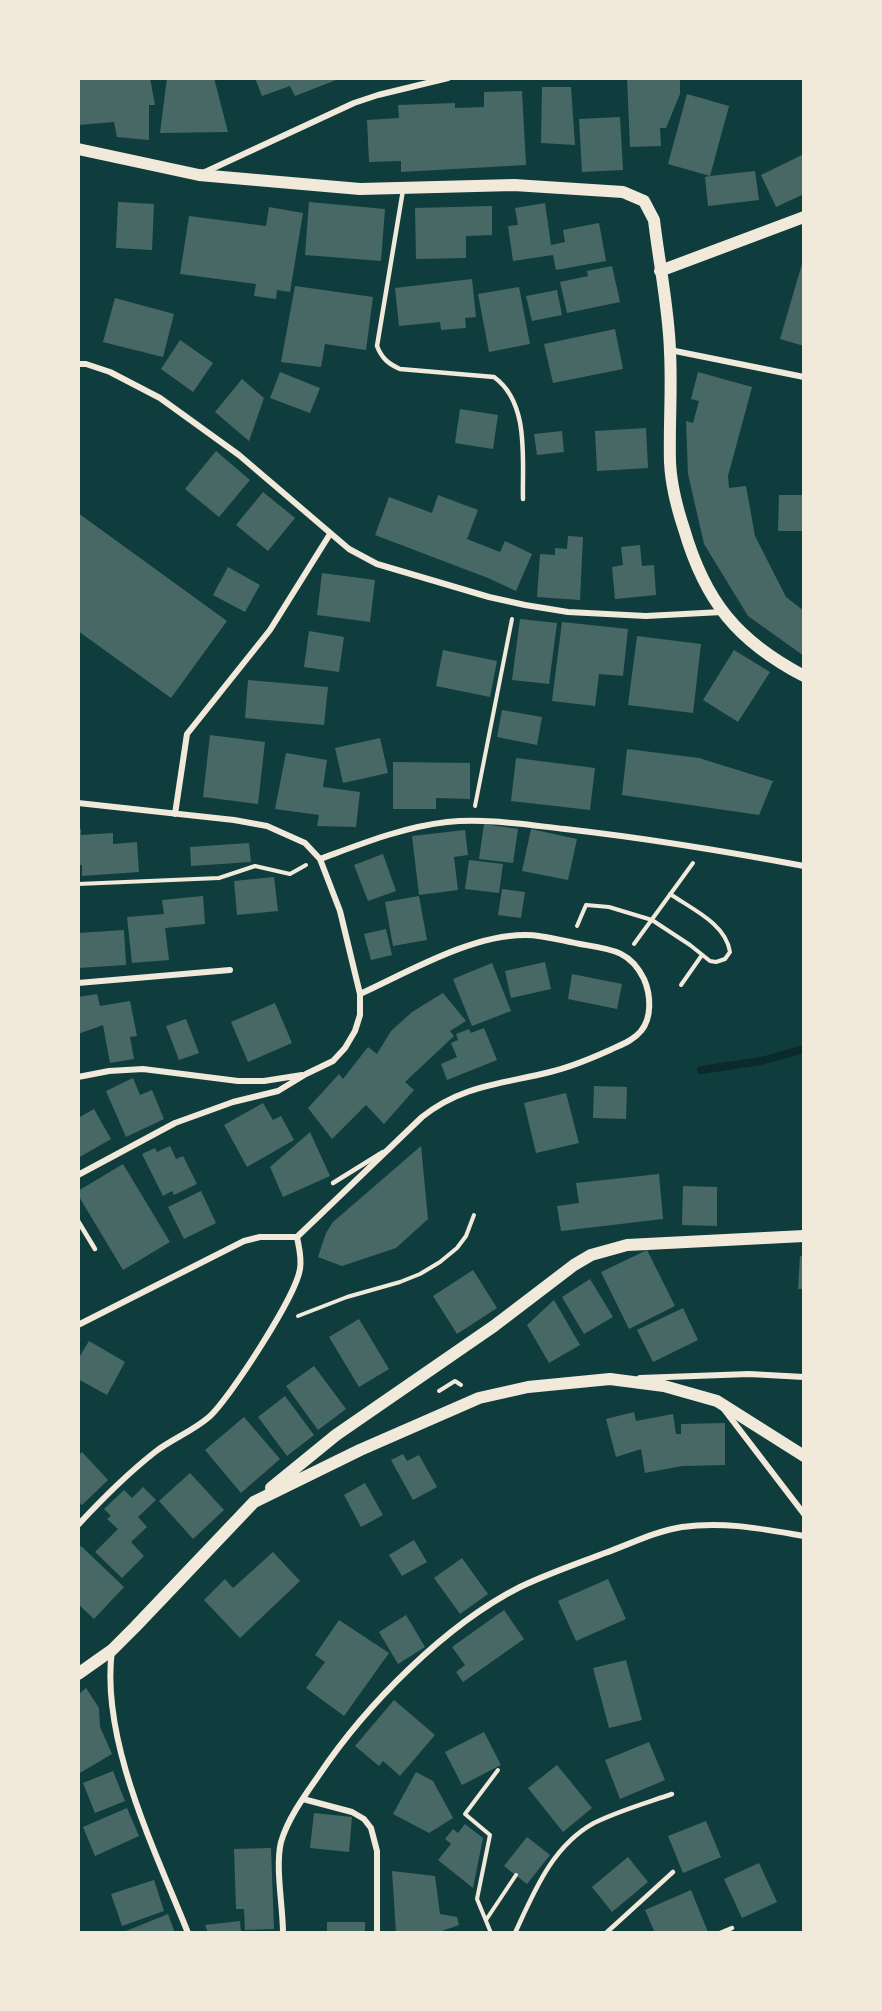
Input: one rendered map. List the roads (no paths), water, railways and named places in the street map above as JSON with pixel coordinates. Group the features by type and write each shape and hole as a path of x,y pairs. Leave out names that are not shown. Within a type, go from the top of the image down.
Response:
{"main road":[{"path":"78,149 199,175 360,189 514,185 623,192 644,201 654,220 670,350 670,464 679,512 691,554 704,583 722,612 736,628 784,666 804,676"},
{"path":"660,271 804,217"},
{"path":"78,1674 112,1650 254,1502 336,1435 485,1332 574,1265 609,1248 636,1244 804,1236"},
{"path":"254,1502 360,1450 478,1398 528,1387 610,1379 664,1386 717,1401 804,1456"}],"street":[{"path":"199,175 354,103 378,94 448,78"},
{"path":"670,350 804,377"},
{"path":"78,364 110,372 160,398 239,454 349,549 377,564 516,603 568,612 646,616 722,612"},
{"path":"175,814 186,734 270,630 330,534"},
{"path":"78,802 234,820 267,826 305,843 320,859 340,911 360,994 360,1015 355,1031 345,1048 333,1061 278,1091 232,1102 175,1123 78,1175"},
{"path":"320,859 386,835 445,822 472,821 563,829 705,848 804,866"},
{"path":"78,1325 244,1241 260,1237 297,1237 437,1105 453,1096 474,1089 574,1065 631,1040 641,1032 647,1021 649,996 637,967 626,955 612,949 527,935 504,936 459,948 360,994"},
{"path":"78,983 230,970"},
{"path":"78,1077 110,1071 143,1069 238,1081 285,1079 306,1074"},
{"path":"78,1525 96,1505 148,1458 213,1413 238,1381 294,1287 300,1270 297,1237"},
{"path":"610,1379 749,1374 804,1377"},
{"path":"717,1401 804,1514"},
{"path":"283,1933 281,1843 286,1828 303,1799 334,1752 362,1718 399,1679 476,1614 520,1588 646,1537 680,1528 712,1524 742,1525 804,1536"},
{"path":"112,1650 109,1673 110,1704 115,1730 144,1821 188,1933"},
{"path":"303,1799 352,1812 364,1819 371,1828 377,1851 377,1933"}],"lane":[{"path":"403,187 376,346 381,356 389,364 400,369 494,377 504,384 517,411 521,430 523,499"},
{"path":"333,1183 390,1148"},
{"path":"78,1221 95,1249"},
{"path":"515,1933 544,1873 565,1846 580,1832 595,1823 672,1794"},
{"path":"606,1933 673,1872"},
{"path":"720,1933 732,1928"}],"waterway":[{"path":"701,1070 761,1061 804,1049"}]}
